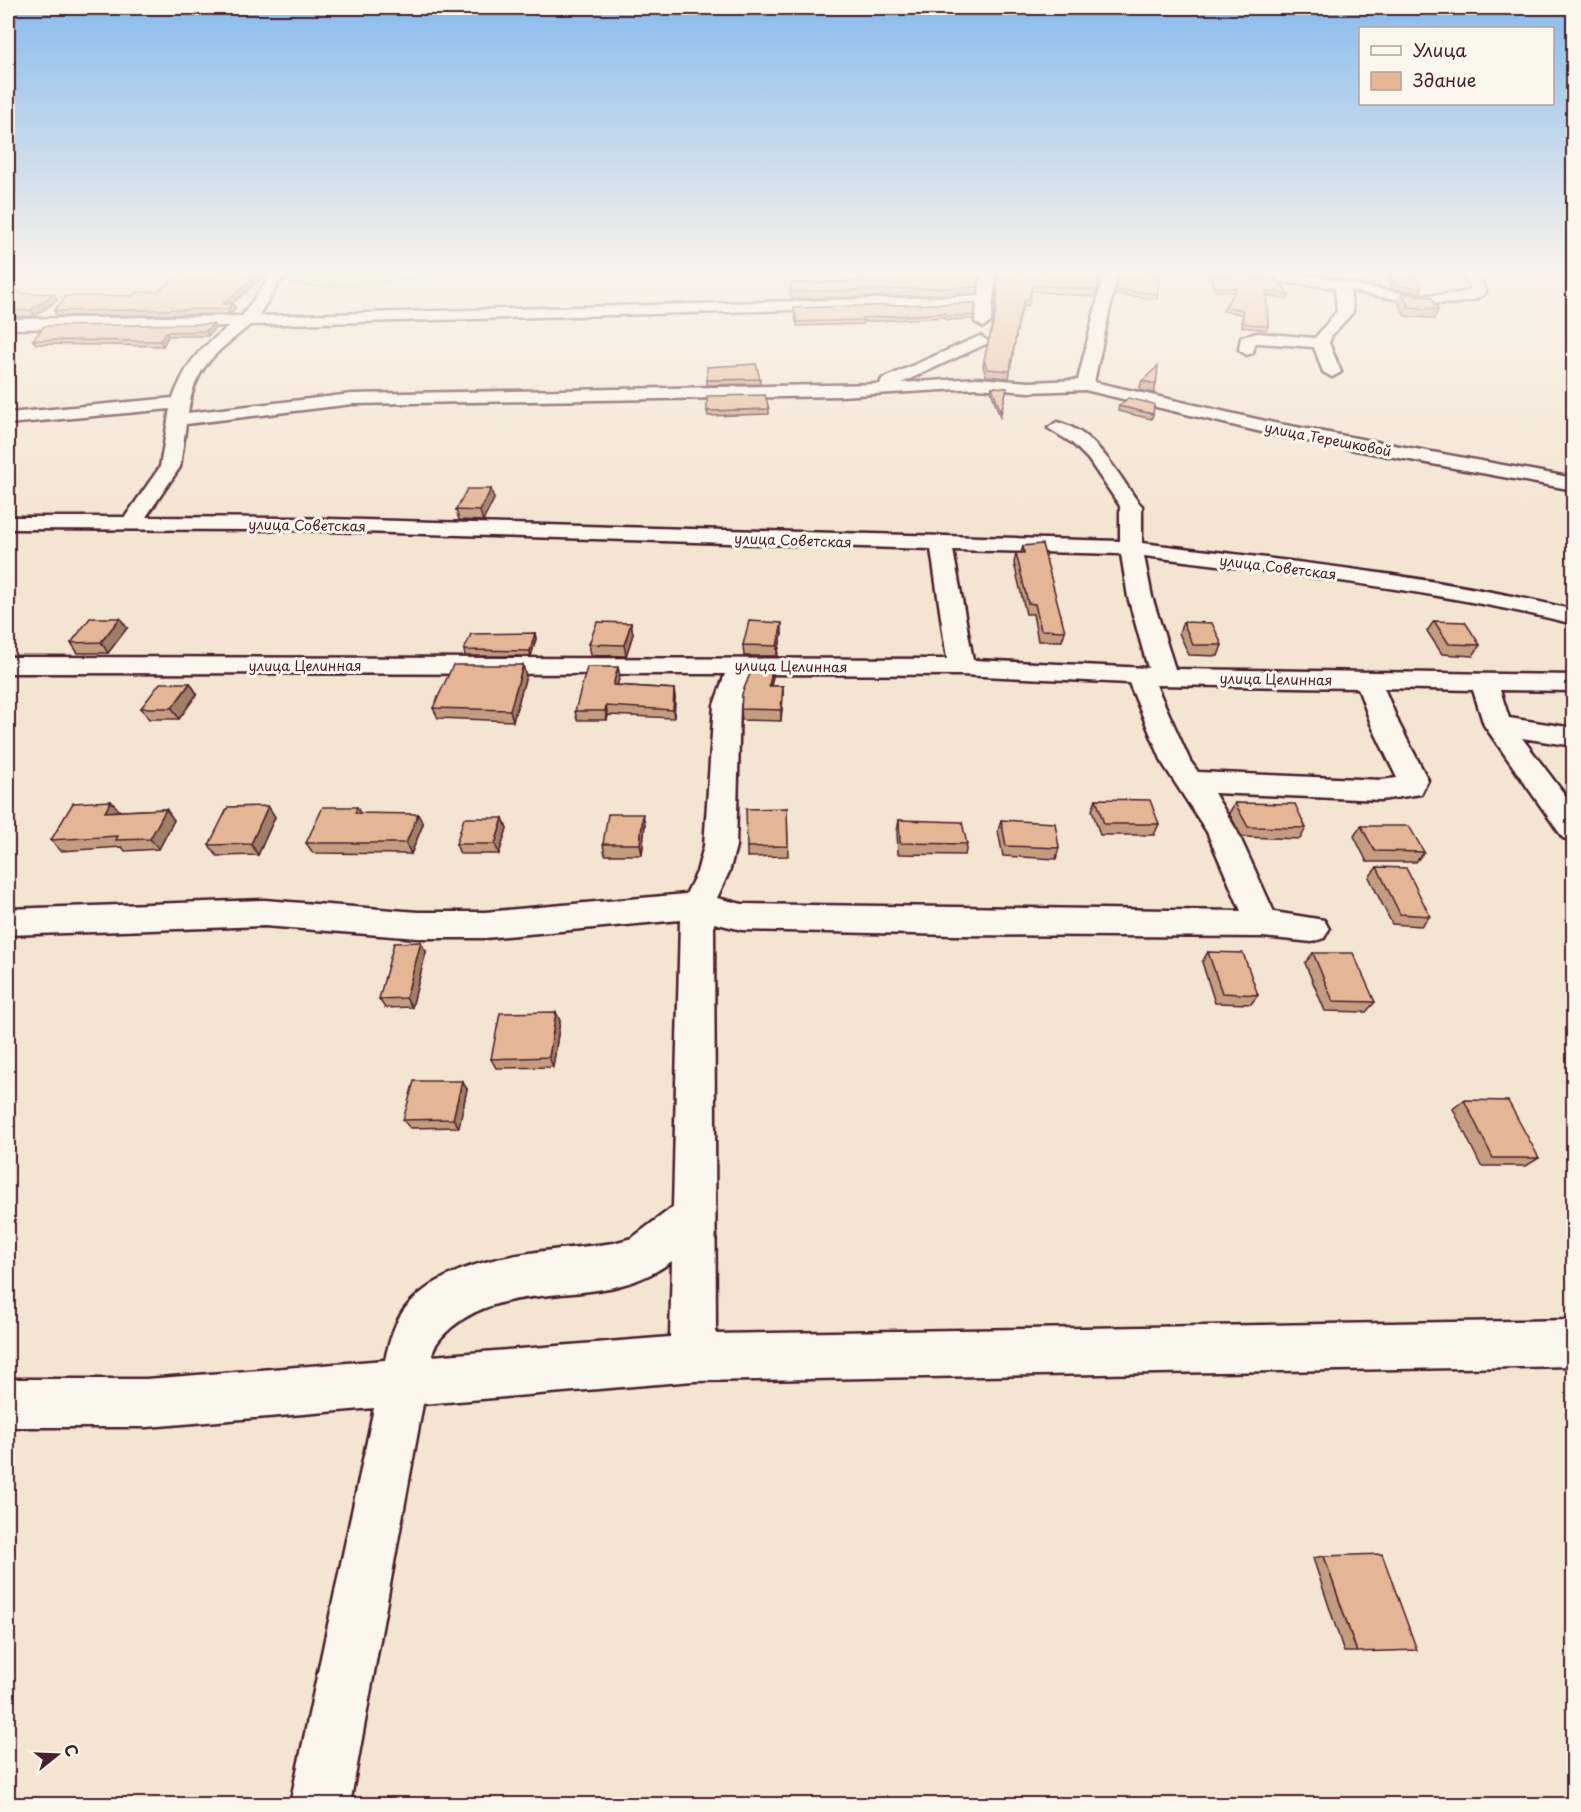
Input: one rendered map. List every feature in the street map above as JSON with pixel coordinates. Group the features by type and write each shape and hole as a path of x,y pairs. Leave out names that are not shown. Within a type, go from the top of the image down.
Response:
{"street":[{"path":"132,522 170,467 178,411 193,369 204,355"},
{"path":"873,390 966,355"},
{"path":"1085,385 1092,355"},
{"path":"1325,355 1332,372"},
{"name":"улица Терешковой","path":"8,418 305,405 378,398 873,390 976,383 1029,387 1085,385 1275,429 1574,484"},
{"path":"276,386 282,400 305,405"},
{"path":"1058,428 1079,439 1095,455 1131,506 1131,548 1152,676 1177,764 1222,831 1263,924"},
{"name":"улица Советская","path":"8,523 132,522 305,525 1131,548 1412,583 1509,601 1574,617"},
{"path":"941,544 961,667"},
{"name":"улица Целинная","path":"8,665 961,667 1152,676 1574,683"},
{"path":"693,1358 697,906 713,872 720,846 727,705 742,665"},
{"path":"1191,782 1381,790 1410,787 1413,780 1385,724 1368,680"},
{"path":"1484,682 1498,725 1574,830"},
{"path":"1498,725 1574,737"},
{"path":"8,922 264,913 418,925 485,925 697,906 742,917 955,922 1263,924 1312,928"},
{"path":"320,1804 403,1382 411,1345 423,1322 452,1298 488,1282 614,1265 643,1256 695,1217"},
{"path":"8,1402 147,1403 693,1358 1574,1343"}],"building":[{"path":"985,355 1013,355 1010,371 987,369"},
{"path":"756,364 760,379 707,380 707,367"},
{"path":"1158,366 1156,384 1142,381"},
{"path":"992,387 1007,388 1001,413"},
{"path":"765,395 769,409 707,411 707,396"},
{"path":"1128,398 1154,404 1153,414 1119,406"},
{"path":"467,489 491,489 480,511 456,510"},
{"path":"1042,544 1065,631 1041,630 1035,604 1028,603 1016,553 1024,553 1023,546"},
{"path":"90,618 120,618 101,642 71,643"},
{"path":"749,621 782,623 777,646 743,645"},
{"path":"1434,621 1465,622 1480,645 1449,644"},
{"path":"597,622 631,623 624,645 589,644"},
{"path":"1183,622 1212,623 1222,645 1193,645"},
{"path":"535,633 530,651 464,650 471,634"},
{"path":"453,665 523,665 510,710 433,708"},
{"path":"753,666 773,666 769,686 783,686 781,710 741,709 742,694"},
{"path":"587,667 618,667 613,685 674,689 673,710 606,706 605,711 575,711"},
{"path":"160,683 190,683 172,708 141,708"},
{"path":"1096,799 1150,800 1159,824 1104,824"},
{"path":"111,801 105,812 166,809 150,839 116,840 118,836 51,840 73,803"},
{"path":"1235,803 1295,804 1306,828 1248,827"},
{"path":"268,806 251,844 209,845 228,807"},
{"path":"323,807 357,807 355,813 418,814 406,843 306,843"},
{"path":"787,808 788,846 747,847 746,809"},
{"path":"608,814 643,814 640,844 603,844"},
{"path":"464,818 503,818 495,844 456,844"},
{"path":"899,820 962,822 967,844 900,843"},
{"path":"1001,820 1055,823 1059,848 1006,846"},
{"path":"1361,826 1409,826 1424,852 1375,851"},
{"path":"1377,867 1406,868 1430,916 1400,914"},
{"path":"421,942 406,998 379,999 394,943"},
{"path":"1208,952 1243,953 1258,995 1222,993"},
{"path":"1313,953 1353,953 1375,1002 1333,1001"},
{"path":"556,1012 549,1057 491,1059 500,1013"},
{"path":"414,1081 462,1081 453,1119 403,1120"},
{"path":"1464,1100 1508,1101 1539,1158 1493,1158"},
{"path":"1382,1554 1417,1650 1357,1652 1324,1556"}]}
